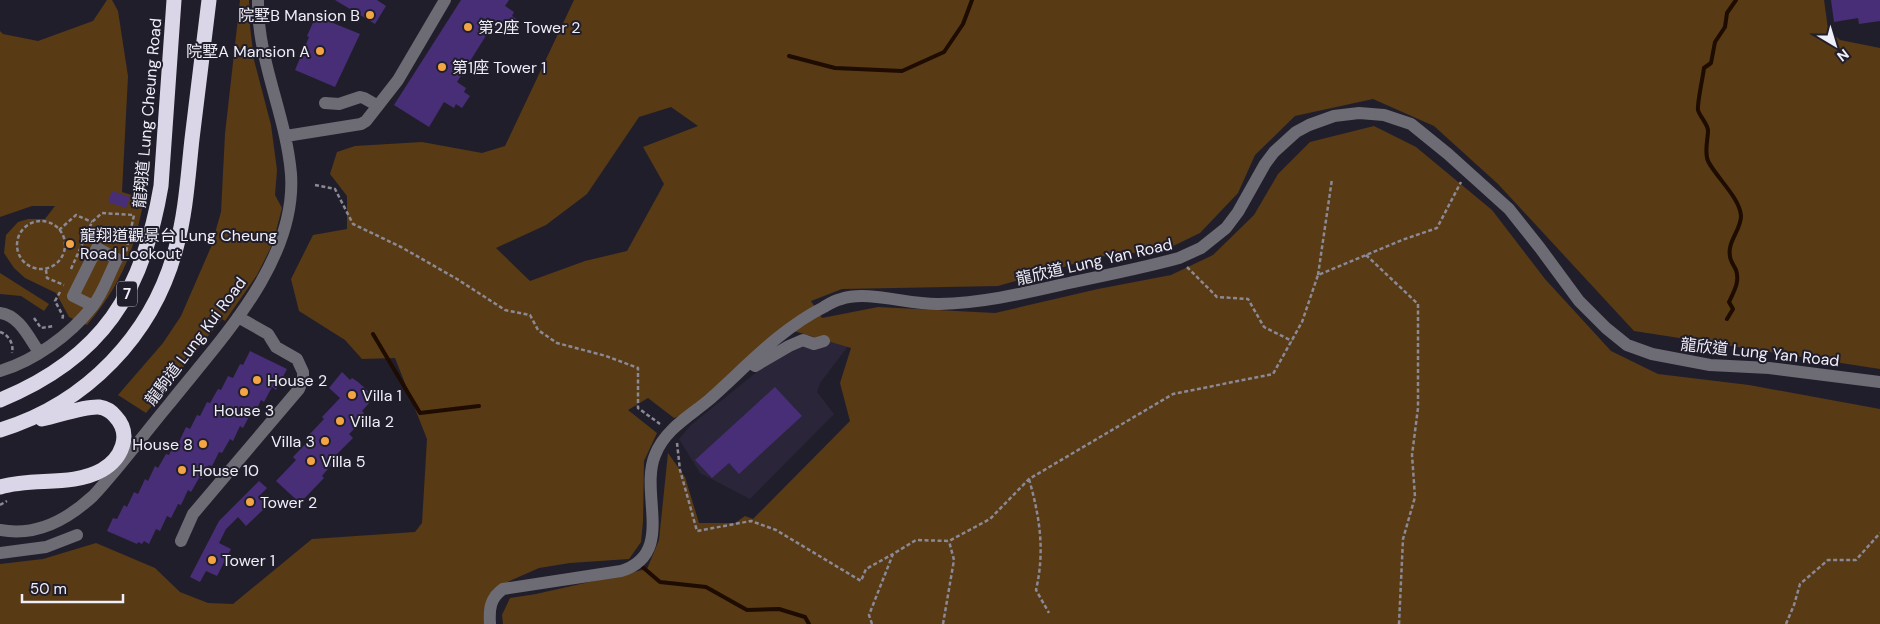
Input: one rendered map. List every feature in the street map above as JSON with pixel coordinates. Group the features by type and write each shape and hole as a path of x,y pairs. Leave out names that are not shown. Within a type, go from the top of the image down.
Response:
{"highway":[{"name":"龍翔道 Lung Cheung Road","path":"0,400 49,377 90,345 122,304 142,262 156,215 161,186 174,0"},
{"name":"7","path":"0,430 46,412 82,389 119,355 142,325 166,280 181,227 209,0"},
{"path":"0,430 97,407 105,408 117,418 122,427 124,444 116,457 103,469 95,473 71,479 26,482 0,487"}],"street":[{"name":"龍駒道 Lung Kui Road","path":"0,530 16,532 42,528 54,524 80,508 103,485 238,317 261,280 280,239 288,211 291,176 286,136 259,30 258,0"},
{"path":"286,136 361,124 366,121 402,82 445,0"},
{"path":"325,103 339,104 360,97 378,106"},
{"name":"龍欣道 Lung Yan Road","path":"490,624 490,603 495,595 503,589 621,571 634,566 644,558 652,539 652,472 654,457 664,429 733,378 769,345 807,316 841,298 873,296 900,301 937,304 996,300 1180,258 1201,248 1219,235 1238,212 1265,164 1274,152 1296,132 1323,119 1340,114 1384,115 1411,124 1509,209 1578,301 1627,345 1652,354 1710,365 1769,368 1880,382"},
{"path":"0,371 11,368 39,352 74,326 93,306 118,259 97,248 72,296 93,306"},
{"path":"0,313 16,320 39,352"},
{"path":"181,541 192,514 299,389 304,378 297,359 276,347 268,334 238,317"},
{"path":"733,378 803,340 814,344 824,341"},
{"path":"0,553 46,547 77,535"}],"path":[{"path":"1318,276 1366,255 1437,228 1467,171"},
{"path":"314,185 335,189 353,224 401,247 505,310 530,315 538,330 557,343 606,356 638,368 638,408 677,442 680,470 697,531 751,521 776,530 861,581 866,569 916,540 949,541 990,519 1028,479 1173,394 1273,374 1302,322 1318,276 1332,179"},
{"path":"59,230 76,215 92,222"},
{"path":"118,259 126,254 134,215"},
{"path":"33,222 47,222 59,230 63,236 65,250 58,262 46,269 32,268 21,259 18,252 18,238 21,231 33,222"},
{"path":"1366,255 1418,304 1418,408 1412,455 1415,497 1403,539 1398,624"},
{"path":"1180,258 1194,276 1217,297 1248,299 1264,327 1292,340"},
{"path":"46,269 47,278 64,285"},
{"path":"34,318 41,328 44,329"},
{"path":"0,332 5,334 11,342 12,353"},
{"path":"1028,479 1036,504 1041,539 1041,568 1036,590 1049,612"},
{"path":"0,505 9,500"},
{"path":"1786,624 1800,584 1828,560 1856,560 1880,533"},
{"path":"943,624 954,560 949,541"},
{"path":"872,624 869,614 893,554"}],"shaded area":[{"path":"107,0 112,0 118,11 128,76 122,192 144,199 136,235 125,266 109,295 87,325 69,317 56,293 25,278 14,268 4,253 6,235 18,222 28,219 45,219 55,206 32,206 0,217 0,31 3,34 38,41 93,21"},
{"path":"240,0 249,0 254,60 271,125 277,170 275,195 282,208 273,243 257,275 225,321 222,319 146,413 118,395 163,343 181,316 211,247 221,212 225,134"},
{"path":"574,0 1824,0 1828,29 1840,40 1880,48 1880,369 1634,331 1498,184 1434,126 1373,99 1295,116 1255,155 1238,193 1200,233 1167,249 1098,257 998,286 842,289 811,301 822,318 878,307 995,313 1098,289 1171,275 1213,255 1254,215 1278,174 1310,142 1374,126 1416,147 1492,210 1545,279 1611,351 1658,374 1749,385 1880,409 1880,624 503,624 502,615 510,598 647,569 659,540 668,453 685,477 699,523 735,523 745,516 753,519 850,421 840,383 851,348 794,331 690,412 674,418 648,398 628,410 657,433 644,461 641,542 629,559 570,563 539,568 494,588 484,612 488,624 0,624 0,564 43,559 96,543 155,568 180,592 208,603 233,604 312,539 415,532 422,523 427,439 395,358 362,359 345,340 299,311 291,279 313,235 347,229 347,196 330,174 337,152 355,146 422,142 482,153 505,146","holes":["671,107 698,126 643,147 664,184 627,251 585,261 530,281 496,248 546,225 587,194 639,117"]},
{"path":"0,273 49,304 44,311 21,296 0,294"},
{"path":"817,334 849,345 820,383 817,392 834,414 750,499 700,473 679,439 691,425 789,346 789,341"}],"building":[{"name":"院墅B Mansion B","path":"335,0 377,0 386,6 375,24"},
{"name":"第1座 Tower 1","path":"461,0 509,0 505,6 514,12 512,16 518,20 510,32 504,28 502,32 492,26 457,82 466,88 464,92 470,96 462,108 456,104 454,108 444,102 429,127 394,105"},
{"path":"1831,0 1880,0 1880,21 1859,24 1858,18 1834,22"},
{"name":"院墅A Mansion A","path":"316,16 360,34 335,87 295,70"},
{"path":"112,191 130,197 126,208 108,202"},
{"path":"250,351 287,369 276,390 272,387 264,402 261,400 254,415 251,413 243,428 240,426 233,441 230,439 222,453 219,452 212,466 209,465 202,479 199,478 191,492 188,490 181,505 178,504 171,518 167,516 160,531 156,529 149,544 144,541 142,544 138,542 137,544 107,531 113,518 117,519 124,505 127,507 134,492 138,494 145,479 148,481 155,466 158,468 166,454 169,455 176,440 179,442 186,427 190,429 197,415 200,416 207,402 210,403 218,389 221,390 228,376 233,378 240,364 243,365"},
{"path":"342,372 350,380 352,378 369,392 365,397 370,402 362,411 364,413 355,423 358,425 349,434 353,438 336,455 338,457 322,476 324,478 300,503 276,481 296,460 293,457 310,439 307,437 340,398 329,388"},
{"path":"775,387 802,416 739,474 729,463 712,478 695,460"},
{"path":"259,481 267,488 258,497 267,506 246,526 238,517 226,529 219,543 231,549 217,576 206,571 200,582 190,577 219,521"}],"waterway":[{"path":"789,56 835,68 902,71 944,52 963,24 972,0"},
{"path":"1727,319 1733,309 1729,302 1737,279 1736,270 1731,260 1730,246 1739,226 1741,216 1737,202 1708,161 1706,150 1708,130 1698,107 1704,68 1711,63 1715,42 1725,27 1727,13 1736,0"},
{"path":"373,334 420,413 479,406"},
{"path":"639,564 660,582 706,587 747,610 779,609 805,617 809,624"}],"place":[{"name":"院墅B Mansion B","path":"370,15"},
{"name":"第2座 Tower 2","path":"468,27"},
{"name":"院墅A Mansion A","path":"320,51"},
{"name":"第1座 Tower 1","path":"442,67"},
{"name":"龍翔道觀景台 Lung Cheung Road Lookout","path":"70,244"},
{"name":"House 2","path":"257,380"},
{"name":"House 3","path":"244,392"},
{"name":"Villa 1","path":"352,395"},
{"name":"Villa 2","path":"340,421"},
{"name":"Villa 3","path":"325,441"},
{"name":"House 8","path":"203,444"},
{"name":"Villa 5","path":"311,461"},
{"name":"House 10","path":"182,470"},
{"name":"Tower 2","path":"250,502"},
{"name":"Tower 1","path":"212,560"}]}
